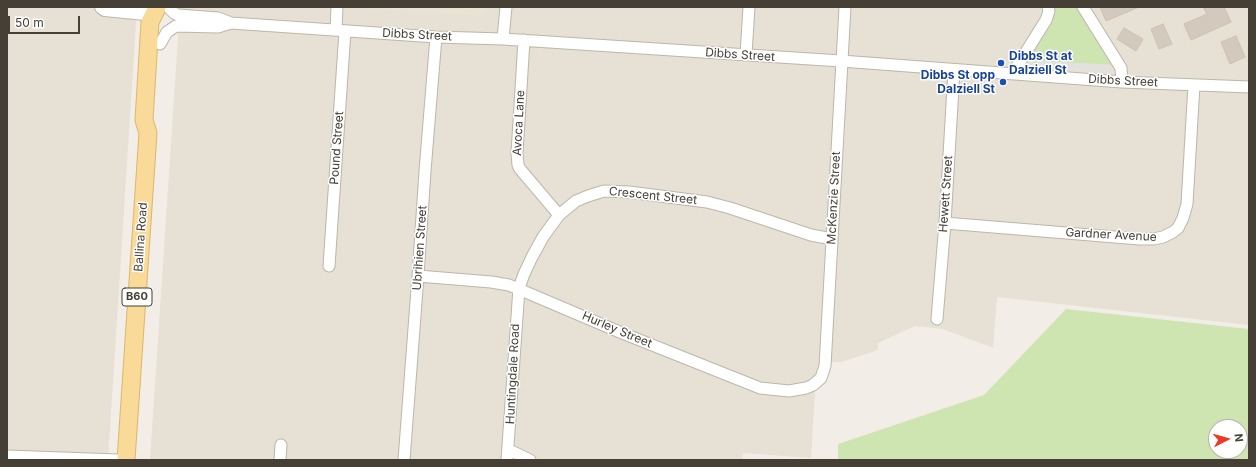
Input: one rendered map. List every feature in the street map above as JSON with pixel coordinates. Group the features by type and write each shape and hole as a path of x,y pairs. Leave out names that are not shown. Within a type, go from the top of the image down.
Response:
{"main road":[{"name":"Ballina Road","path":"148,133 154,121 161,23 158,8"},
{"name":"Ballina Road","path":"126,460 148,133 144,120 150,22 158,8"}],"street":[{"path":"102,7 105,9 145,13 158,8"},
{"name":"Pound Street","path":"329,266 340,31 337,7"},
{"path":"503,39 506,7"},
{"path":"746,55 750,7"},
{"name":"McKenzie Street","path":"813,385 821,378 825,366 845,7"},
{"path":"1013,74 1046,20 1049,11 1048,7"},
{"path":"1083,7 1122,68 1122,82"},
{"name":"Dibbs Street","path":"158,8 178,15 218,18 231,23 340,31 436,37 524,40 841,61 1122,82 1249,87"},
{"name":"Dibbs Street","path":"160,44 168,32 176,26 218,27 231,23"},
{"name":"Ubrihien Street","path":"404,460 436,37"},
{"name":"Avoca Lane","path":"524,40 517,153 518,165 559,215"},
{"name":"Hewett Street","path":"937,319 945,223 954,70"},
{"name":"Gardner Avenue","path":"945,223 1139,239 1163,237 1173,232 1178,228 1184,218 1187,204 1194,85"},
{"name":"Crescent Street","path":"519,288 532,256 559,215 576,202 604,191 716,204 811,235 832,238"},
{"name":"Hurley Street","path":"418,276 491,282 519,288 622,333 760,388 789,391 806,388 813,385"},
{"name":"Huntingdale Road","path":"508,455 519,288"},
{"path":"280,460 281,445"},
{"path":"508,455 530,460"},
{"path":"7,456 118,460"}],"shaded area":[{"path":"7,7 137,7 108,460 7,460"},
{"path":"180,7 1249,7 1249,325 997,297 993,348 943,329 915,326 878,343 878,350 841,362 831,362 816,378 811,458 743,453 742,460 150,460"},
{"path":"349,7 488,7 488,9 481,16"},
{"path":"1037,61 1114,65 1109,72 1034,68"}],"green space":[{"path":"1054,7 1079,7 1114,65 1038,61 1033,63 1031,59 1032,53 1053,21"},
{"path":"1066,309 1249,329 1249,460 838,460 838,444 984,395"}],"building":[{"path":"1100,7 1139,7 1106,21"},
{"path":"1203,7 1224,7 1231,22 1191,40 1184,24 1207,14"},
{"path":"1163,24 1172,44 1159,49 1151,29"},
{"path":"1124,28 1143,39 1136,51 1117,39"},
{"path":"1236,36 1245,57 1230,64 1221,42"}],"place":[{"name":"Dibbs St at Dalziell St","path":"1001,63"},
{"name":"Dibbs St opp Dalziell St","path":"1003,82"}]}
